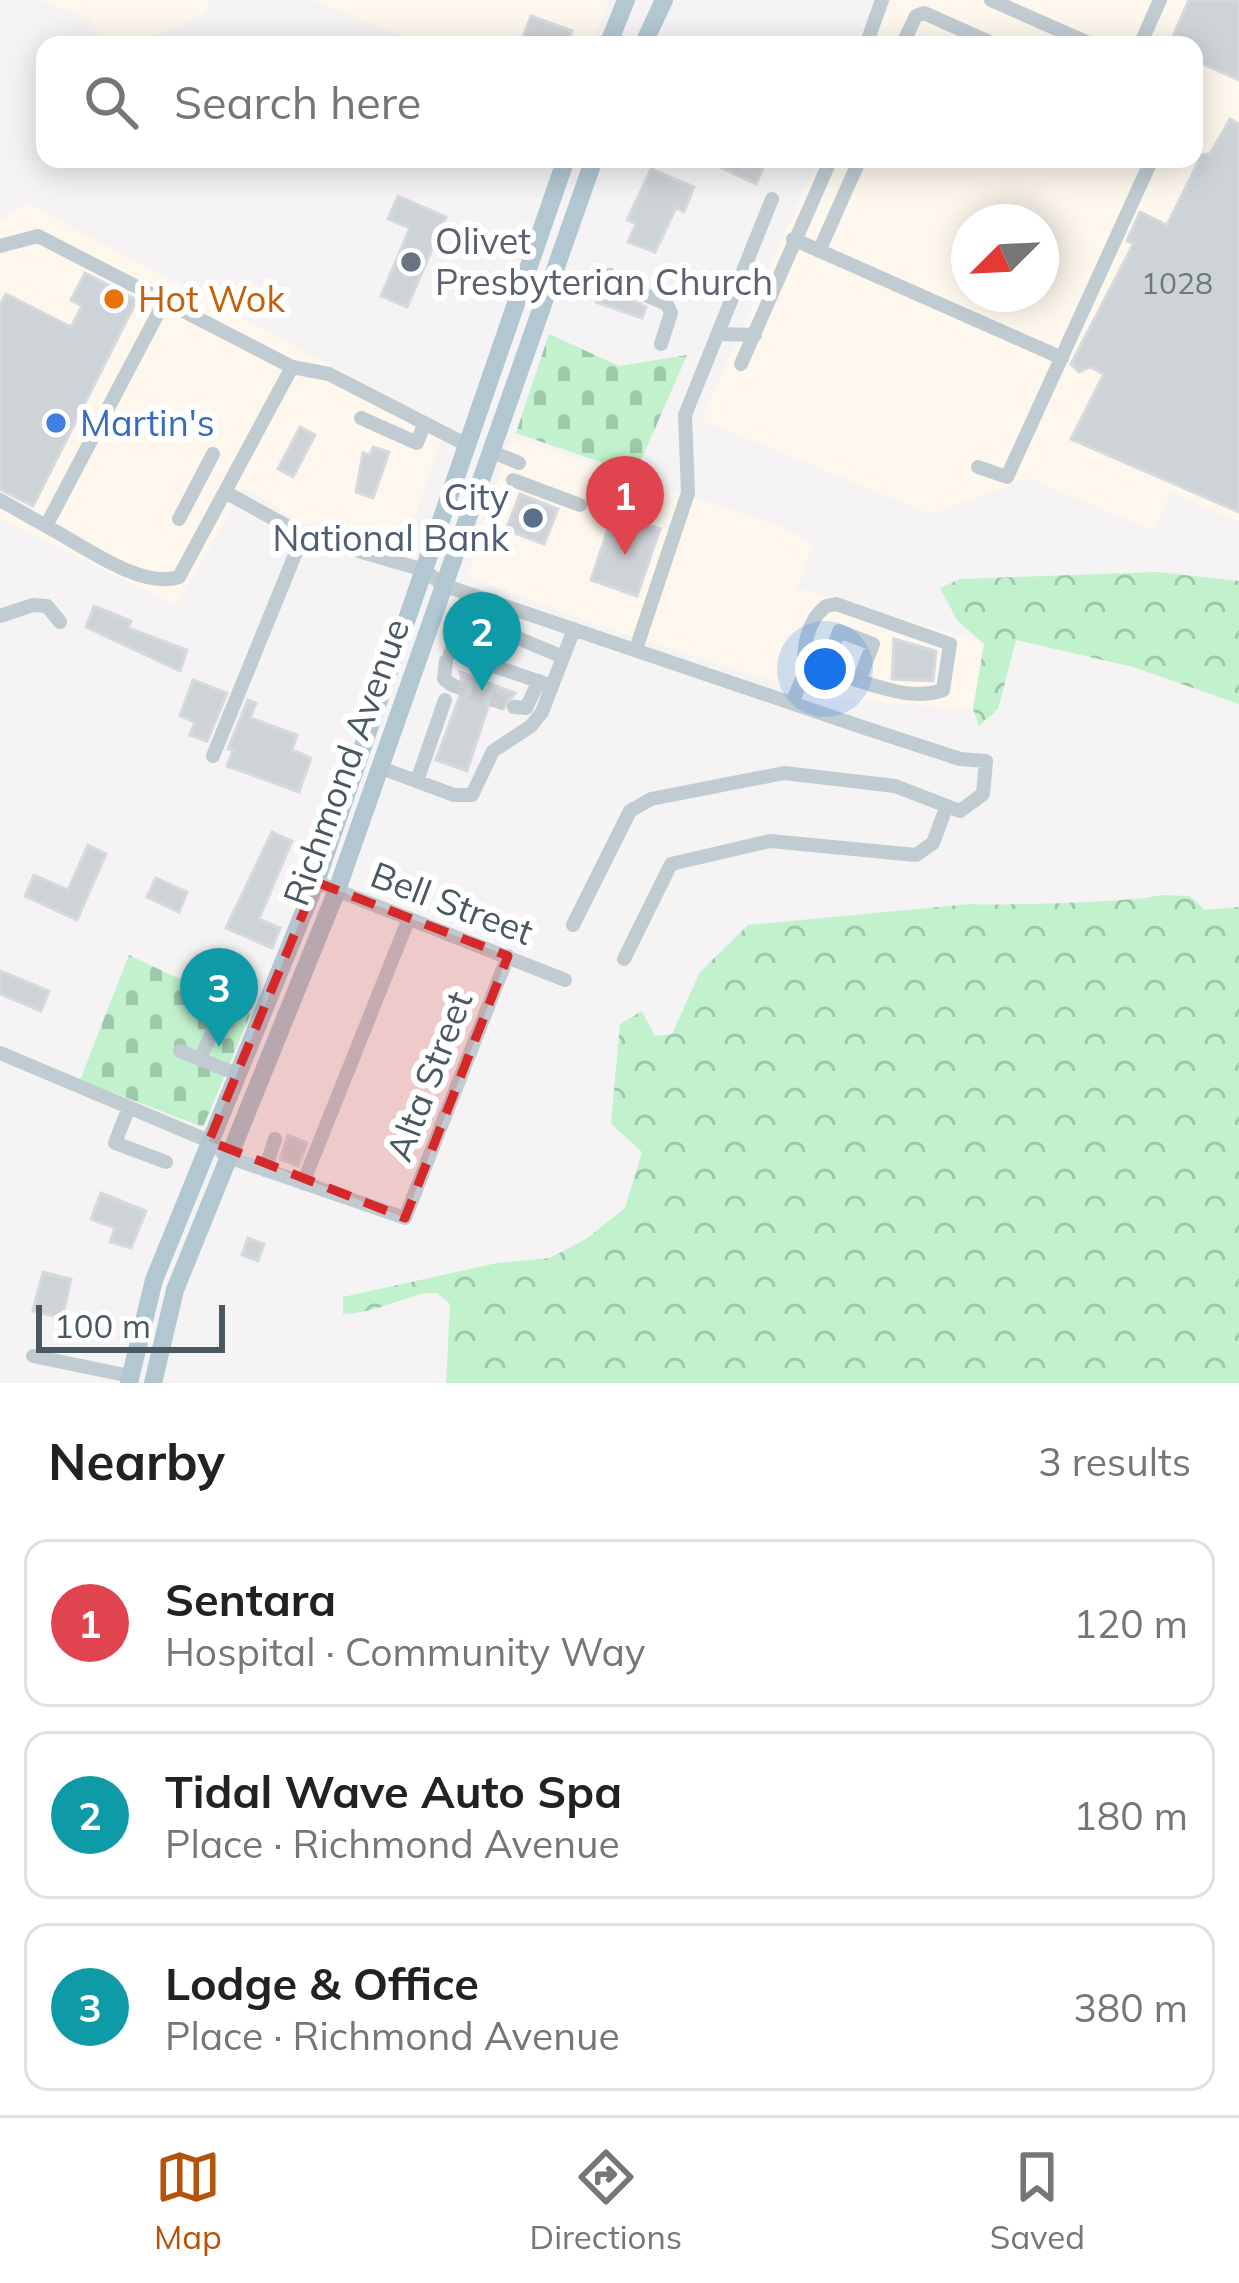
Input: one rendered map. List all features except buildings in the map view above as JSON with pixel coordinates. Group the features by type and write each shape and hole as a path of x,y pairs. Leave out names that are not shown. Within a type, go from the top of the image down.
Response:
{"main road":[{"path":"612,36 626,0"},
{"path":"647,36 664,0"},
{"name":"Richmond Avenue","path":"130,1379 154,1280 316,882 563,168"},
{"name":"Richmond Avenue","path":"153,1383 175,1289 337,890 591,168"}],"street":[{"path":"869,36 881,0"},
{"path":"991,0 1073,36"},
{"path":"1144,36 1160,0"},
{"path":"906,36 916,16 924,14 975,36"},
{"path":"741,364 827,168"},
{"path":"819,251 856,168"},
{"path":"978,467 1007,477 1148,168"},
{"path":"636,649 688,493 685,415 772,199"},
{"path":"540,235 559,250"},
{"path":"0,246 38,236 292,367 329,374 467,445"},
{"path":"793,239 1062,358"},
{"path":"610,275 612,281 667,304 671,313 661,344"},
{"path":"46,526 164,302"},
{"path":"720,334 755,335"},
{"path":"0,500 165,582 179,578 292,367"},
{"path":"361,418 416,443 424,424"},
{"path":"490,451 519,463"},
{"path":"179,519 213,454"},
{"path":"513,481 580,505"},
{"path":"227,493 303,535 424,570 443,585 960,759 986,761 983,794 976,804 960,811 895,785 784,773 651,799 630,811 573,925"},
{"path":"213,756 303,535"},
{"path":"792,703 805,672 802,653 811,626 826,606 836,604 938,635 950,644 943,690 892,691 825,670 805,672"},
{"path":"0,616 33,605 47,606 60,622"},
{"path":"381,768 454,795 472,795 493,751 531,726 545,683 574,628"},
{"path":"452,685 444,679 448,657 458,634 468,630 493,632 558,656"},
{"path":"825,670 839,631 873,644 859,681"},
{"path":"471,658 545,683"},
{"path":"514,707 526,708 545,683"},
{"path":"417,781 445,700"},
{"path":"624,959 671,864 770,841 916,855 933,843 946,808"},
{"name":"Bell Street","path":"316,882 566,980"},
{"path":"2,1060 129,1107 209,1141 228,1157 303,1183 409,918"},
{"name":"Alta Street","path":"303,1183 405,1218 508,956"},
{"path":"200,1059 218,1018 228,1023"},
{"path":"180,1051 237,1074"},
{"path":"129,1107 115,1143 166,1162"},
{"path":"265,1170 275,1138"},
{"path":"33,1356 130,1379"}],"highlighted area":[{"path":"316,882 508,956 405,1218 209,1141"}],"shaded area":[{"path":"40,0 211,0 203,14 155,36 97,36 93,21"},
{"path":"311,0 609,0 595,36 402,36"},
{"path":"892,0 1239,0 1239,522 1171,493 1153,531 1029,478 931,514 701,420 814,168 1203,168 1203,36 875,36"},
{"path":"27,203 445,427 407,542 343,536 293,519 245,487 176,605 0,519 0,221"},
{"path":"512,437 783,527 813,544 797,588 984,643 973,709 828,699 608,629 467,576"}],"green space":[{"path":"549,334 619,366 687,355 635,474 516,433"},
{"path":"1157,572 1239,581 1239,704 1133,667 1016,640 998,709 979,726 973,709 984,644 957,620 940,588 960,579"},
{"path":"1190,896 1205,910 1239,907 1239,1383 446,1383 450,1304 437,1293 343,1314 343,1297 497,1263 550,1258 586,1239 625,1208 642,1152 611,1124 620,1024 642,1011 655,1036 672,1034 700,972 748,925 970,904"},
{"path":"129,955 251,1013 203,1127 80,1080"}],"tunnel":[{"path":"452,685 514,707"}],"place":[{"name":"Olivet Presbyterian Church","path":"411,262"},
{"name":"Hot Wok","path":"114,299"},
{"name":"Martin's","path":"56,423"},
{"name":"City National Bank","path":"533,518"},
{"name":"Sentara","path":"625,555"},
{"name":"Tidal Wave Auto Spa","path":"482,691"},
{"name":"Lodge & Office","path":"219,1047"}]}
